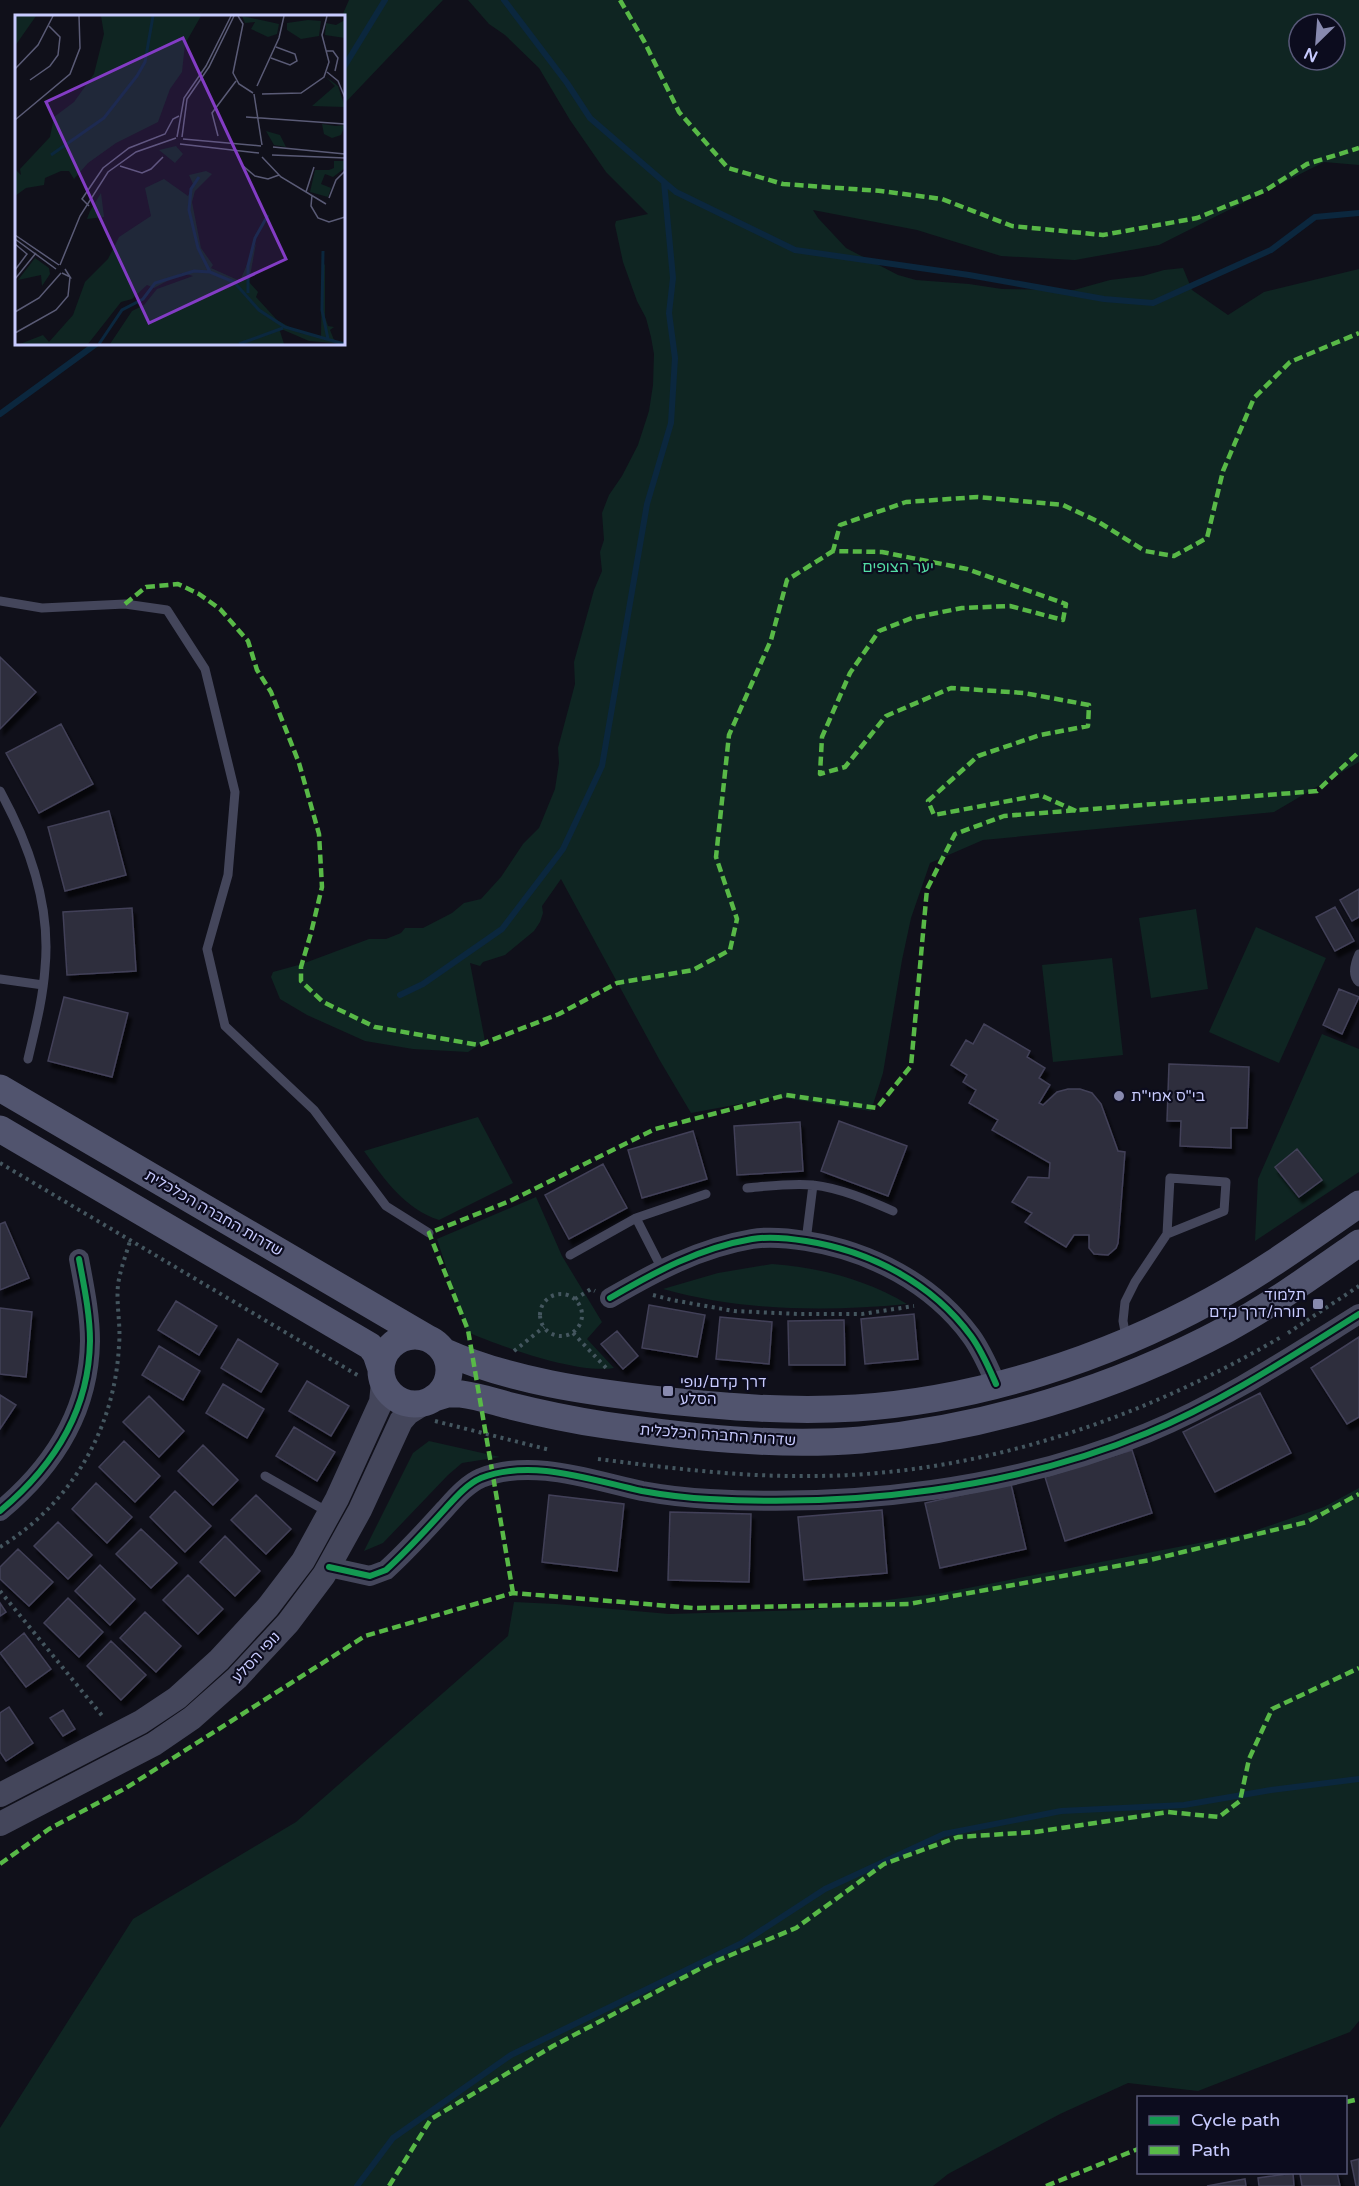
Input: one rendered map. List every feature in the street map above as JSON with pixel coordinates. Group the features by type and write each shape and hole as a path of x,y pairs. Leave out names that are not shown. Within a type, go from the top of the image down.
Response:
{"main road":[{"name":"שדרות החברה הכלכלית","path":"0,1088 460,1359 563,1385 632,1396 733,1407 811,1410 897,1403 935,1398 996,1384 1064,1364 1180,1317 1240,1284 1359,1204"},
{"path":"0,1129 370,1346 376,1354 382,1380 387,1389 401,1401 412,1404 429,1401 446,1384 449,1368 435,1344 415,1336 398,1340 384,1354 382,1380"},
{"name":"שדרות החברה הכלכלית","path":"429,1401 447,1394 461,1394 556,1416 604,1424 740,1439 812,1442 860,1440 940,1429 1011,1414 1074,1395 1152,1364 1237,1323 1359,1243"}],"street":[{"path":"610,1298 685,1257 717,1247 753,1239 784,1237 806,1241 867,1256 910,1280 952,1313 984,1355 996,1384"},
{"path":"0,1510 19,1495 44,1468 61,1444 81,1399 90,1342 88,1313 79,1259"},
{"path":"329,1567 370,1576 386,1570 460,1494 478,1479 507,1471 539,1471 647,1492 708,1499 785,1501 864,1497 1010,1476 1081,1456 1146,1433 1210,1403 1271,1369 1359,1314"},
{"name":"נופי הסלע","path":"0,1795 117,1735 177,1698 219,1660 286,1585 303,1561 330,1512 381,1402 382,1380"},
{"name":"נופי הסלע","path":"0,1824 146,1748 192,1718 223,1692 306,1600 329,1567 360,1510 401,1421 408,1413 429,1401"}],"lane":[{"path":"0,601 42,608 125,604 167,610 205,669 235,792 228,875 207,949 225,1026 314,1110 386,1206 429,1233"},
{"path":"0,791 24,840 34,873 46,938 43,985 28,1059"},
{"path":"1359,954 1354,972 1359,982"},
{"path":"0,979 43,985"},
{"path":"1127,1340 1123,1321 1125,1302 1135,1282 1167,1234 1170,1178 1226,1182 1224,1211 1167,1234"},
{"path":"747,1188 813,1185 842,1192 893,1211"},
{"path":"806,1241 813,1185"},
{"path":"570,1255 636,1218 706,1194"},
{"path":"636,1218 662,1269"},
{"path":"265,1476 330,1512"}],"path":[{"path":"0,1164 382,1380"},
{"path":"628,1288 672,1300 734,1311 862,1314 938,1302"},
{"path":"561,1294 569,1296 580,1305 582,1321 573,1333 562,1337 555,1336 544,1327 540,1314 546,1301 552,1296 561,1294"},
{"path":"503,1371 514,1351 544,1327"},
{"path":"573,1333 632,1396"},
{"path":"0,1591 117,1735"}],"green space":[{"path":"349,0 443,0 345,103 345,15 342,15"},
{"name":"יער הצופים","path":"468,0 1359,0 1359,165 1324,162 1159,245 1075,260 1001,256 917,230 813,210 846,248 898,275 916,280 1002,289 1074,290 1110,280 1183,268 1192,290 1228,315 1264,292 1359,269 1359,762 1274,812 983,840 930,863 911,918 883,1073 871,1111 778,1097 691,1113 561,879 542,906 543,913 534,931 505,955 483,962 480,966 470,963 485,1041 468,1052 413,1049 365,1041 307,1015 280,999 271,977 273,972 302,964 369,939 386,939 401,933 405,928 423,928 452,913 464,903 481,899 501,877 523,844 539,828 555,789 559,763 558,748 575,684 574,662 594,590 602,571 600,552 604,540 602,513 609,495 638,445 649,411 654,354 651,337 646,318 637,301 623,262 615,225 616,221 648,214 606,172 570,120 539,68 505,35 489,24"},
{"path":"1196,909 1208,989 1151,998 1139,918"},
{"path":"1256,927 1326,958 1279,1063 1209,1032"},
{"path":"1112,958 1123,1055 1053,1062 1042,965"},
{"path":"1322,1034 1359,1049 1359,1172 1255,1241 1258,1179"},
{"path":"478,1117 513,1183 439,1220 416,1209 396,1192 364,1151"},
{"path":"536,1197 562,1256 602,1322 587,1339 614,1368 580,1367 540,1358 467,1332 437,1239"},
{"path":"772,1264 808,1268 859,1281 907,1304 846,1308 784,1308 723,1302 663,1289 718,1273"},
{"path":"429,1441 500,1457 462,1463 383,1543 364,1551 413,1453"},
{"path":"1359,1488 1359,2021 1350,2032 1198,2091 1128,2083 1060,2114 948,2174 933,2186 0,2186 0,2128 133,1919 296,1822 508,1636 514,1602 669,1614 809,1610 942,1593 1245,1534 1324,1507"}],"building":[{"path":"0,657 36,692 0,729"},
{"path":"61,724 93,784 39,813 6,753"},
{"path":"109,811 126,875 65,891 48,827"},
{"path":"1359,889 1359,917 1352,921 1340,900"},
{"path":"1335,907 1354,941 1335,951 1316,917"},
{"path":"132,908 136,971 67,975 63,912"},
{"path":"1339,989 1359,997 1342,1034 1323,1025"},
{"path":"64,997 128,1013 112,1077 48,1061"},
{"path":"984,1024 1030,1051 1027,1057 1045,1068 1039,1078 1050,1085 1039,1103 1043,1105 1057,1092 1080,1089 1092,1093 1101,1104 1118,1151 1125,1152 1118,1243 1108,1255 1094,1254 1089,1248 1089,1235 1074,1235 1066,1247 1025,1222 1032,1213 1012,1202 1028,1177 1049,1178 1050,1163 992,1130 998,1120 969,1103 976,1090 963,1082 967,1075 951,1065 966,1040 973,1044"},
{"path":"1169,1064 1249,1067 1247,1128 1231,1128 1231,1148 1180,1146 1181,1121 1167,1121"},
{"path":"839,1121 907,1146 888,1196 821,1171"},
{"path":"800,1122 803,1171 737,1175 734,1126"},
{"path":"693,1131 707,1179 642,1198 628,1150"},
{"path":"1297,1149 1322,1180 1299,1197 1275,1167"},
{"path":"603,1164 627,1208 569,1239 545,1195"},
{"path":"5,1222 29,1278 0,1290 0,1224"},
{"path":"176,1301 217,1326 199,1355 158,1330"},
{"path":"649,1305 705,1315 697,1357 642,1348"},
{"path":"0,1308 32,1312 26,1377 0,1374"},
{"path":"914,1314 918,1359 865,1364 861,1319"},
{"path":"720,1317 772,1322 769,1364 716,1359"},
{"path":"844,1320 845,1365 789,1365 788,1321"},
{"path":"617,1331 638,1356 623,1369 601,1344"},
{"path":"1359,1337 1359,1417 1347,1424 1311,1368"},
{"path":"238,1339 278,1364 261,1392 221,1368"},
{"path":"159,1346 200,1371 183,1400 142,1375"},
{"path":"307,1381 349,1406 331,1436 289,1411"},
{"path":"223,1384 264,1409 247,1438 206,1413"},
{"path":"1260,1393 1291,1453 1215,1492 1183,1432"},
{"path":"0,1395 16,1405 0,1429"},
{"path":"149,1396 184,1431 159,1457 123,1422"},
{"path":"294,1427 335,1452 317,1481 276,1456"},
{"path":"124,1441 160,1476 135,1502 99,1467"},
{"path":"203,1445 238,1480 213,1505 178,1471"},
{"path":"1132,1450 1152,1513 1065,1541 1045,1477"},
{"path":"96,1483 132,1517 107,1543 72,1509"},
{"path":"1011,1484 1026,1549 940,1568 925,1503"},
{"path":"175,1491 211,1526 185,1552 150,1517"},
{"path":"256,1495 291,1529 266,1554 231,1520"},
{"path":"549,1495 624,1504 617,1571 542,1562"},
{"path":"882,1510 887,1573 804,1580 798,1517"},
{"path":"670,1512 751,1514 749,1582 668,1580"},
{"path":"58,1522 92,1555 68,1579 34,1546"},
{"path":"141,1529 177,1563 151,1588 116,1554"},
{"path":"225,1536 260,1571 235,1596 200,1562"},
{"path":"18,1549 53,1582 29,1606 0,1579 0,1567"},
{"path":"100,1565 135,1599 110,1625 75,1591"},
{"path":"188,1575 223,1609 198,1634 163,1600"},
{"path":"68,1598 103,1632 79,1657 44,1623"},
{"path":"0,1603 6,1612 0,1616"},
{"path":"145,1612 181,1646 156,1672 120,1638"},
{"path":"24,1633 51,1669 26,1687 0,1653"},
{"path":"111,1641 146,1675 121,1700 87,1666"},
{"path":"9,1707 33,1743 6,1761 0,1752 0,1713"},
{"path":"63,1710 75,1729 63,1736 50,1718"},
{"path":"1359,2159 1359,2186 1356,2186 1351,2161"},
{"path":"1293,2174 1294,2186 1259,2186 1258,2178"},
{"path":"1300,2174 1337,2174 1340,2186 1302,2186"},
{"path":"1245,2179 1246,2186 1207,2186"}],"waterway":[{"path":"345,65 385,0"},
{"path":"504,0 567,83 590,118 664,182 676,192 795,250 969,275 1104,299 1153,303 1271,250 1315,217 1359,213"},
{"path":"400,995 423,984 502,929 563,849 602,766 647,504 671,423 675,358 669,313 673,278 664,182"},
{"path":"0,414 95,345"},
{"path":"357,2186 393,2138 511,2055 742,1943 825,1889 944,1834 1061,1811 1184,1805 1271,1790 1359,1779"}],"marked path":[{"path":"620,0 644,41 679,112 728,168 783,184 881,191 942,199 1012,226 1103,235 1197,218 1266,190 1307,164 1359,148"},
{"path":"1076,811 1040,795 934,815 928,801 978,756 1040,735 1088,726 1089,705 1024,693 951,688 886,716 845,767 820,774 822,737 850,673 879,631 912,618 962,608 1010,606 1063,620 1066,604 967,569 882,552 833,551 840,525 906,502 978,497 1063,505 1097,521 1145,551 1174,556 1207,538 1223,471 1254,398 1290,362 1359,333"},
{"path":"125,604 146,587 178,584 199,594 220,609 248,641 257,670 271,692 299,763 319,834 322,887 301,967 301,981 323,1002 375,1027 479,1045 559,1014 617,983 693,970 730,950 737,919 716,857 729,735 771,640 787,580 833,551"},
{"path":"513,1593 468,1330 429,1233 510,1201 655,1129 786,1095 877,1108 911,1066 927,889 955,834 1004,816 1317,791 1359,752"},
{"path":"0,1864 49,1829 126,1788 365,1636 513,1593 694,1608 909,1604 1150,1560 1307,1522 1359,1494"},
{"path":"389,2186 431,2119 553,2046 709,1964 796,1928 884,1864 958,1837 1035,1832 1168,1812 1219,1817 1240,1801 1249,1759 1272,1709 1359,1668"},
{"path":"1347,2102 1359,2099"},
{"path":"1046,2186 1137,2149"}],"cycle path":[{"path":"610,1298 678,1262 733,1243 752,1239 786,1238 830,1246 876,1261 919,1285 938,1300 971,1336 996,1384"},
{"path":"0,1511 19,1494 52,1457 75,1414 83,1391 88,1367 90,1331 79,1259"},
{"path":"329,1567 370,1576 386,1570 466,1488 481,1478 500,1472 541,1470 667,1495 702,1499 765,1501 820,1500 932,1490 988,1481 1042,1468 1096,1452 1175,1421 1255,1378 1359,1314"}],"place":[{"name":"בי\"ס אמי\"ת","path":"1119,1096"},
{"name":"תלמוד תורה/דרך קדם","path":"1318,1304"},
{"name":"דרך קדם/נופי הסלע","path":"668,1391"}]}
